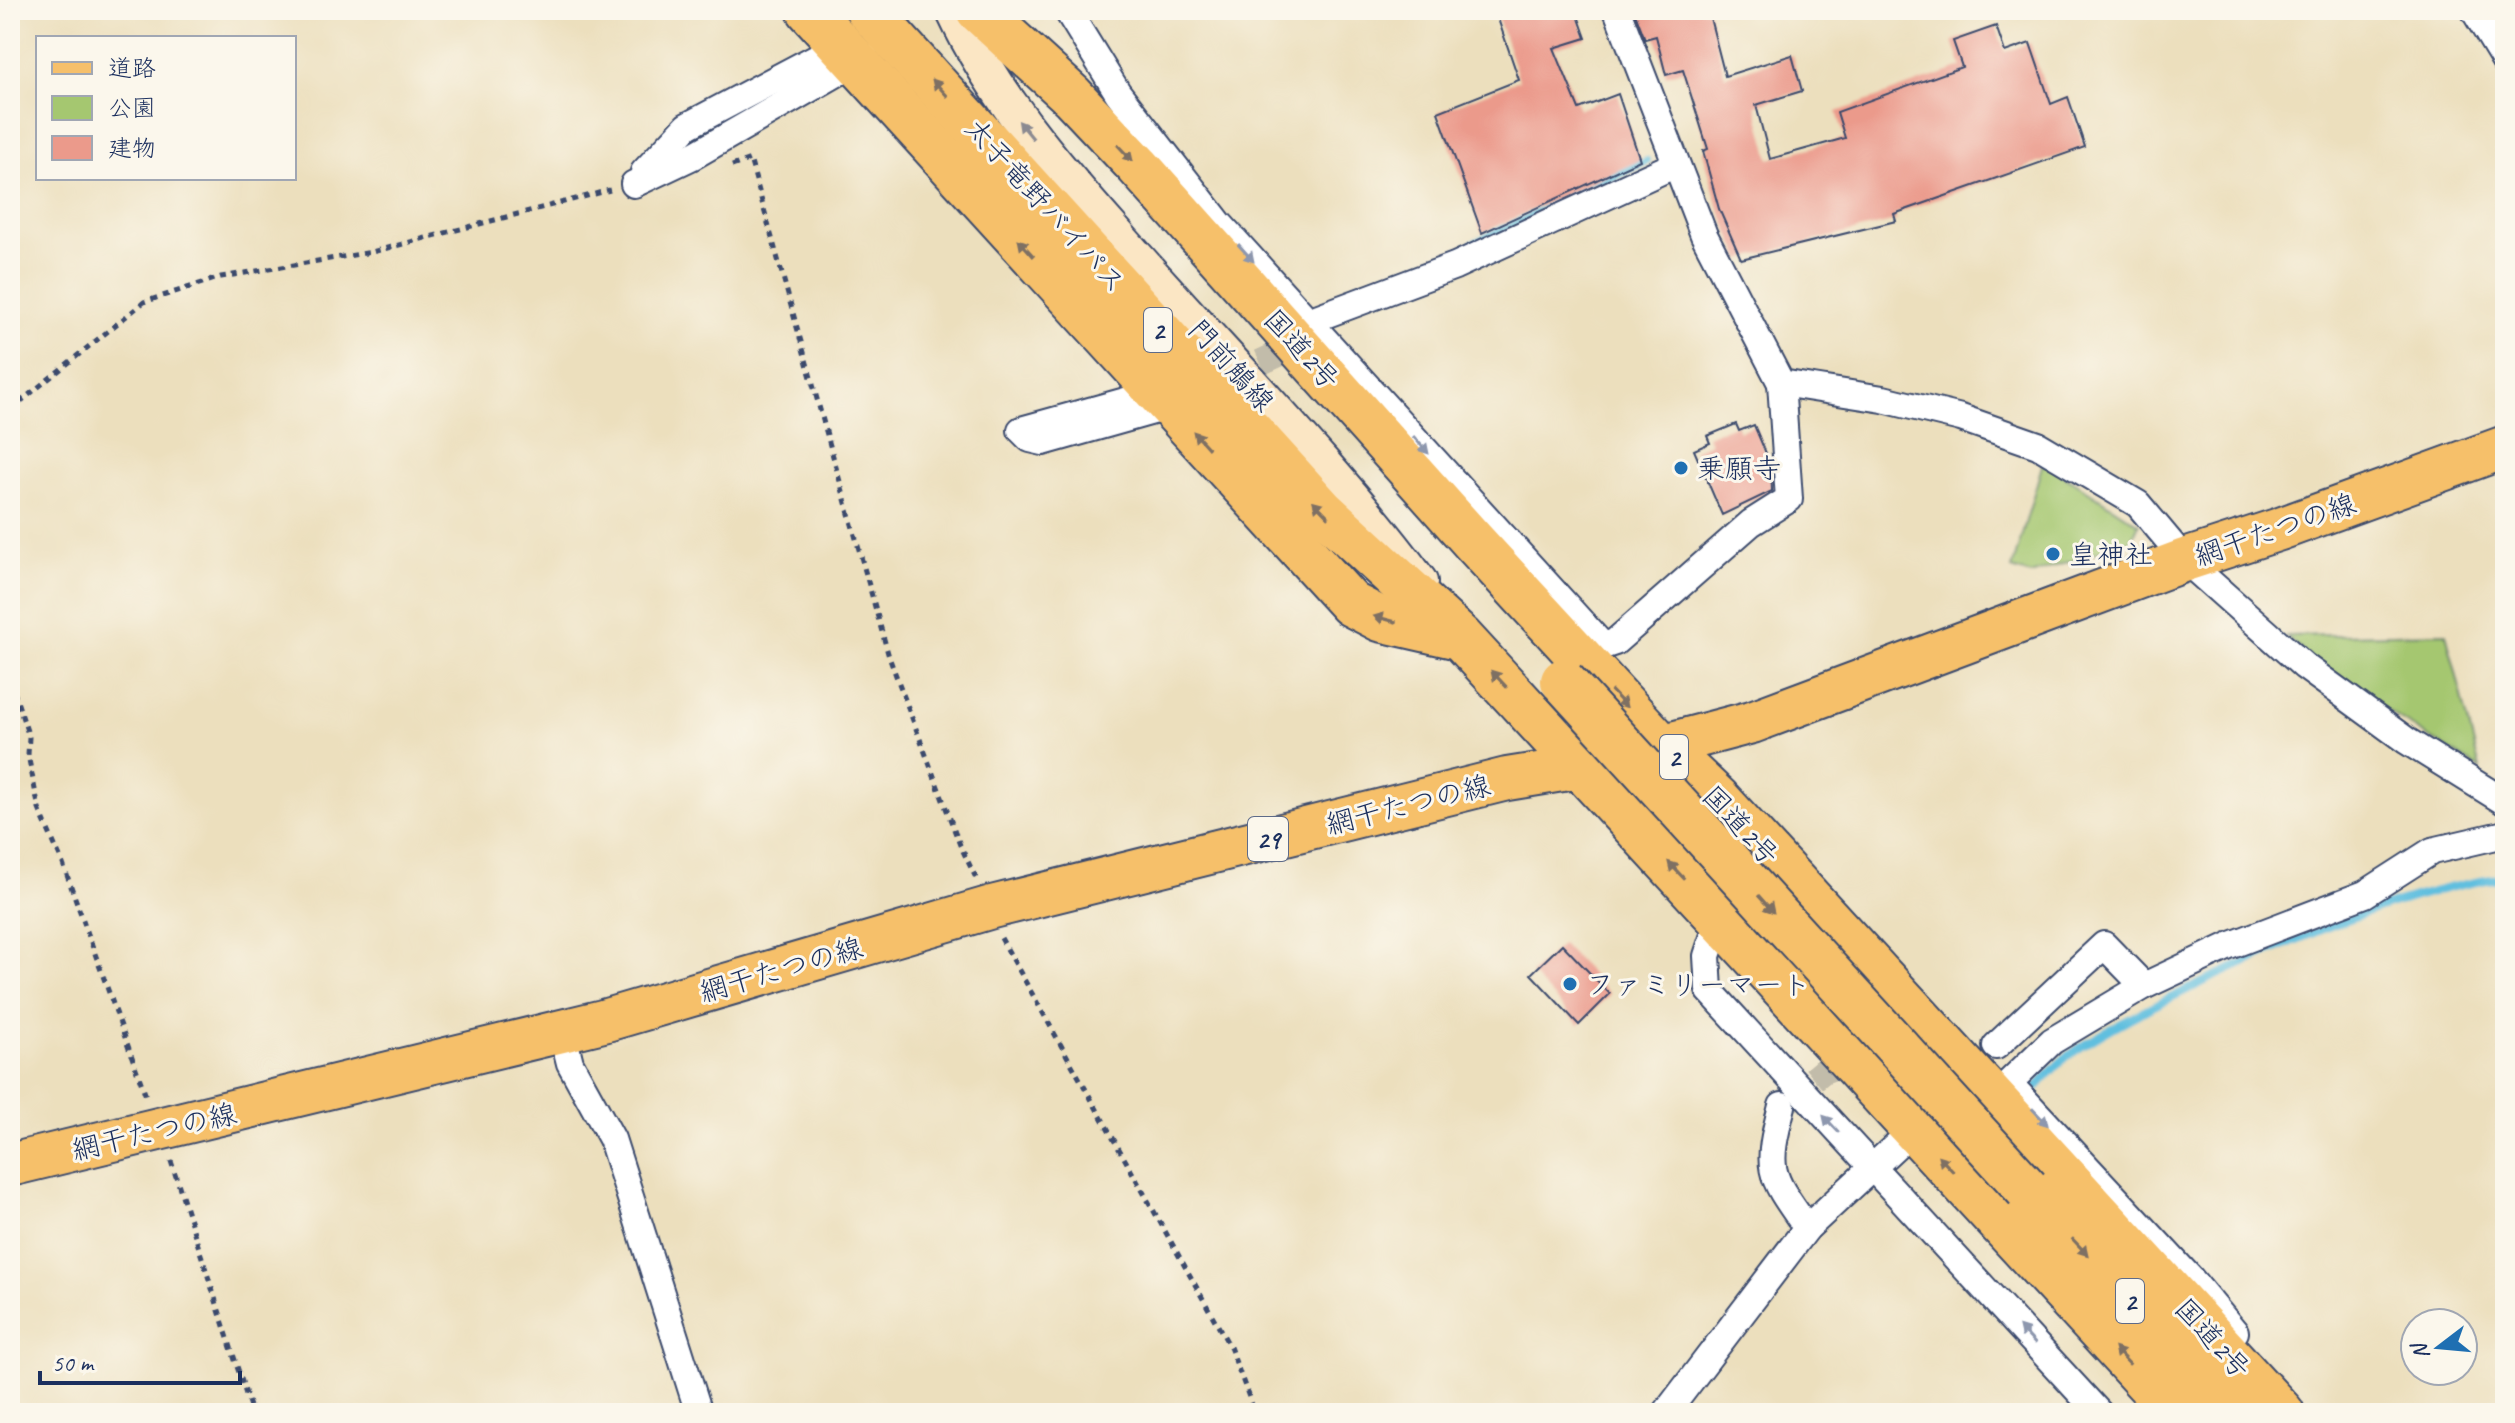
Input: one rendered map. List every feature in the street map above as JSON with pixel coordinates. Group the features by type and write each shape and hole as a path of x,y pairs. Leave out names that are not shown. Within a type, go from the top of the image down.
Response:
{"highway":[{"path":"809,10 839,58 1351,604 1380,619 1461,638"},
{"name":"2","path":"965,10 1086,152 1563,681 2232,1413"},
{"name":"2","path":"978,10 1072,96"},
{"path":"1009,10 1072,96"},
{"name":"太子竜野バイパス","path":"882,25 1323,511 1461,638"},
{"name":"国道2号","path":"1072,96 1214,234 1477,525 1662,746 1718,799 2000,1090 2282,1413"},
{"name":"2","path":"1461,638 2175,1413"}],"main road":[{"name":"門前鵤線","path":"954,10 992,82 1018,119 1150,274 1368,514 1461,638"},
{"name":"網干たつの線","path":"10,1165 562,1031 992,907 1507,779 1581,767 1752,722 2185,560 2505,447"}],"street":[{"path":"1067,10 1118,93 1214,234"},
{"path":"1477,525 1603,646 1615,642 1751,523 1789,499 1781,383 1704,235 1674,165 1617,10"},
{"path":"2474,10 2505,61"},
{"path":"634,184 693,156 839,58 882,25"},
{"path":"634,184 687,126 839,58"},
{"path":"1297,326 1455,266 1674,165"},
{"path":"1332,330 1444,289 1450,283 1455,266"},
{"path":"1159,401 1190,364"},
{"path":"1781,383 1883,399 1961,418 2038,445 2138,504 2185,560 2304,666 2407,741 2505,802"},
{"path":"2303,1413 2191,1279 2000,1090 2052,1041 2144,986 2229,946 2365,894 2432,851 2505,834"},
{"path":"1720,917 1707,956 1709,990 2099,1413"},
{"path":"1996,1046 2104,945 2144,986"},
{"path":"562,1031 570,1063 612,1139 699,1413"},
{"path":"1782,1106 1771,1149 1774,1182 1807,1228"},
{"path":"1666,1413 1807,1228 1914,1129"}],"path":[{"path":"693,156 710,175 750,159 889,657 960,845 992,907 1008,954 1230,1347 1255,1413"},
{"path":"10,410 144,302 221,277 372,252 634,184"},
{"path":"10,680 29,737 39,809 63,864 158,1131 177,1175 252,1413"}],"green space":[{"path":"2043,462 2139,524 2132,540 2031,575 2012,569"},
{"path":"2446,633 2480,769 2325,672 2286,636"}],"building":[{"path":"1495,10 1576,10 1586,38 1554,48 1579,109 1618,94 1640,160 1482,233 1438,112 1519,80"},
{"path":"1634,10 1708,10 1725,76 1792,55 1802,91 1756,105 1770,159 1845,138 1837,112 1962,67 1953,41 1996,26 2005,52 2030,43 2051,104 2068,97 2085,147 1894,214 1896,221 1741,259 1719,209 1703,151 1708,149 1683,70 1666,75 1656,36 1645,39"},
{"path":"1736,424 1739,431 1754,425 1771,465 1772,491 1722,515 1694,450 1710,443 1707,436"},
{"name":"ファミリーマート","path":"1562,944 1610,994 1579,1025 1531,974"}],"waterway":[{"path":"1472,244 1647,161"},
{"path":"1705,203 1724,246"},
{"path":"2031,1093 2065,1058 2101,1035 2251,960 2393,904 2505,877"}],"tunnel":[{"path":"869,30 908,10"},
{"path":"1225,379 1309,340"},
{"path":"1784,1104 1823,1071 1862,1057"}],"place":[{"name":"乗願寺","path":"1681,468"},
{"name":"皇神社","path":"2053,554"},
{"name":"ファミリーマート","path":"1570,984"}]}
